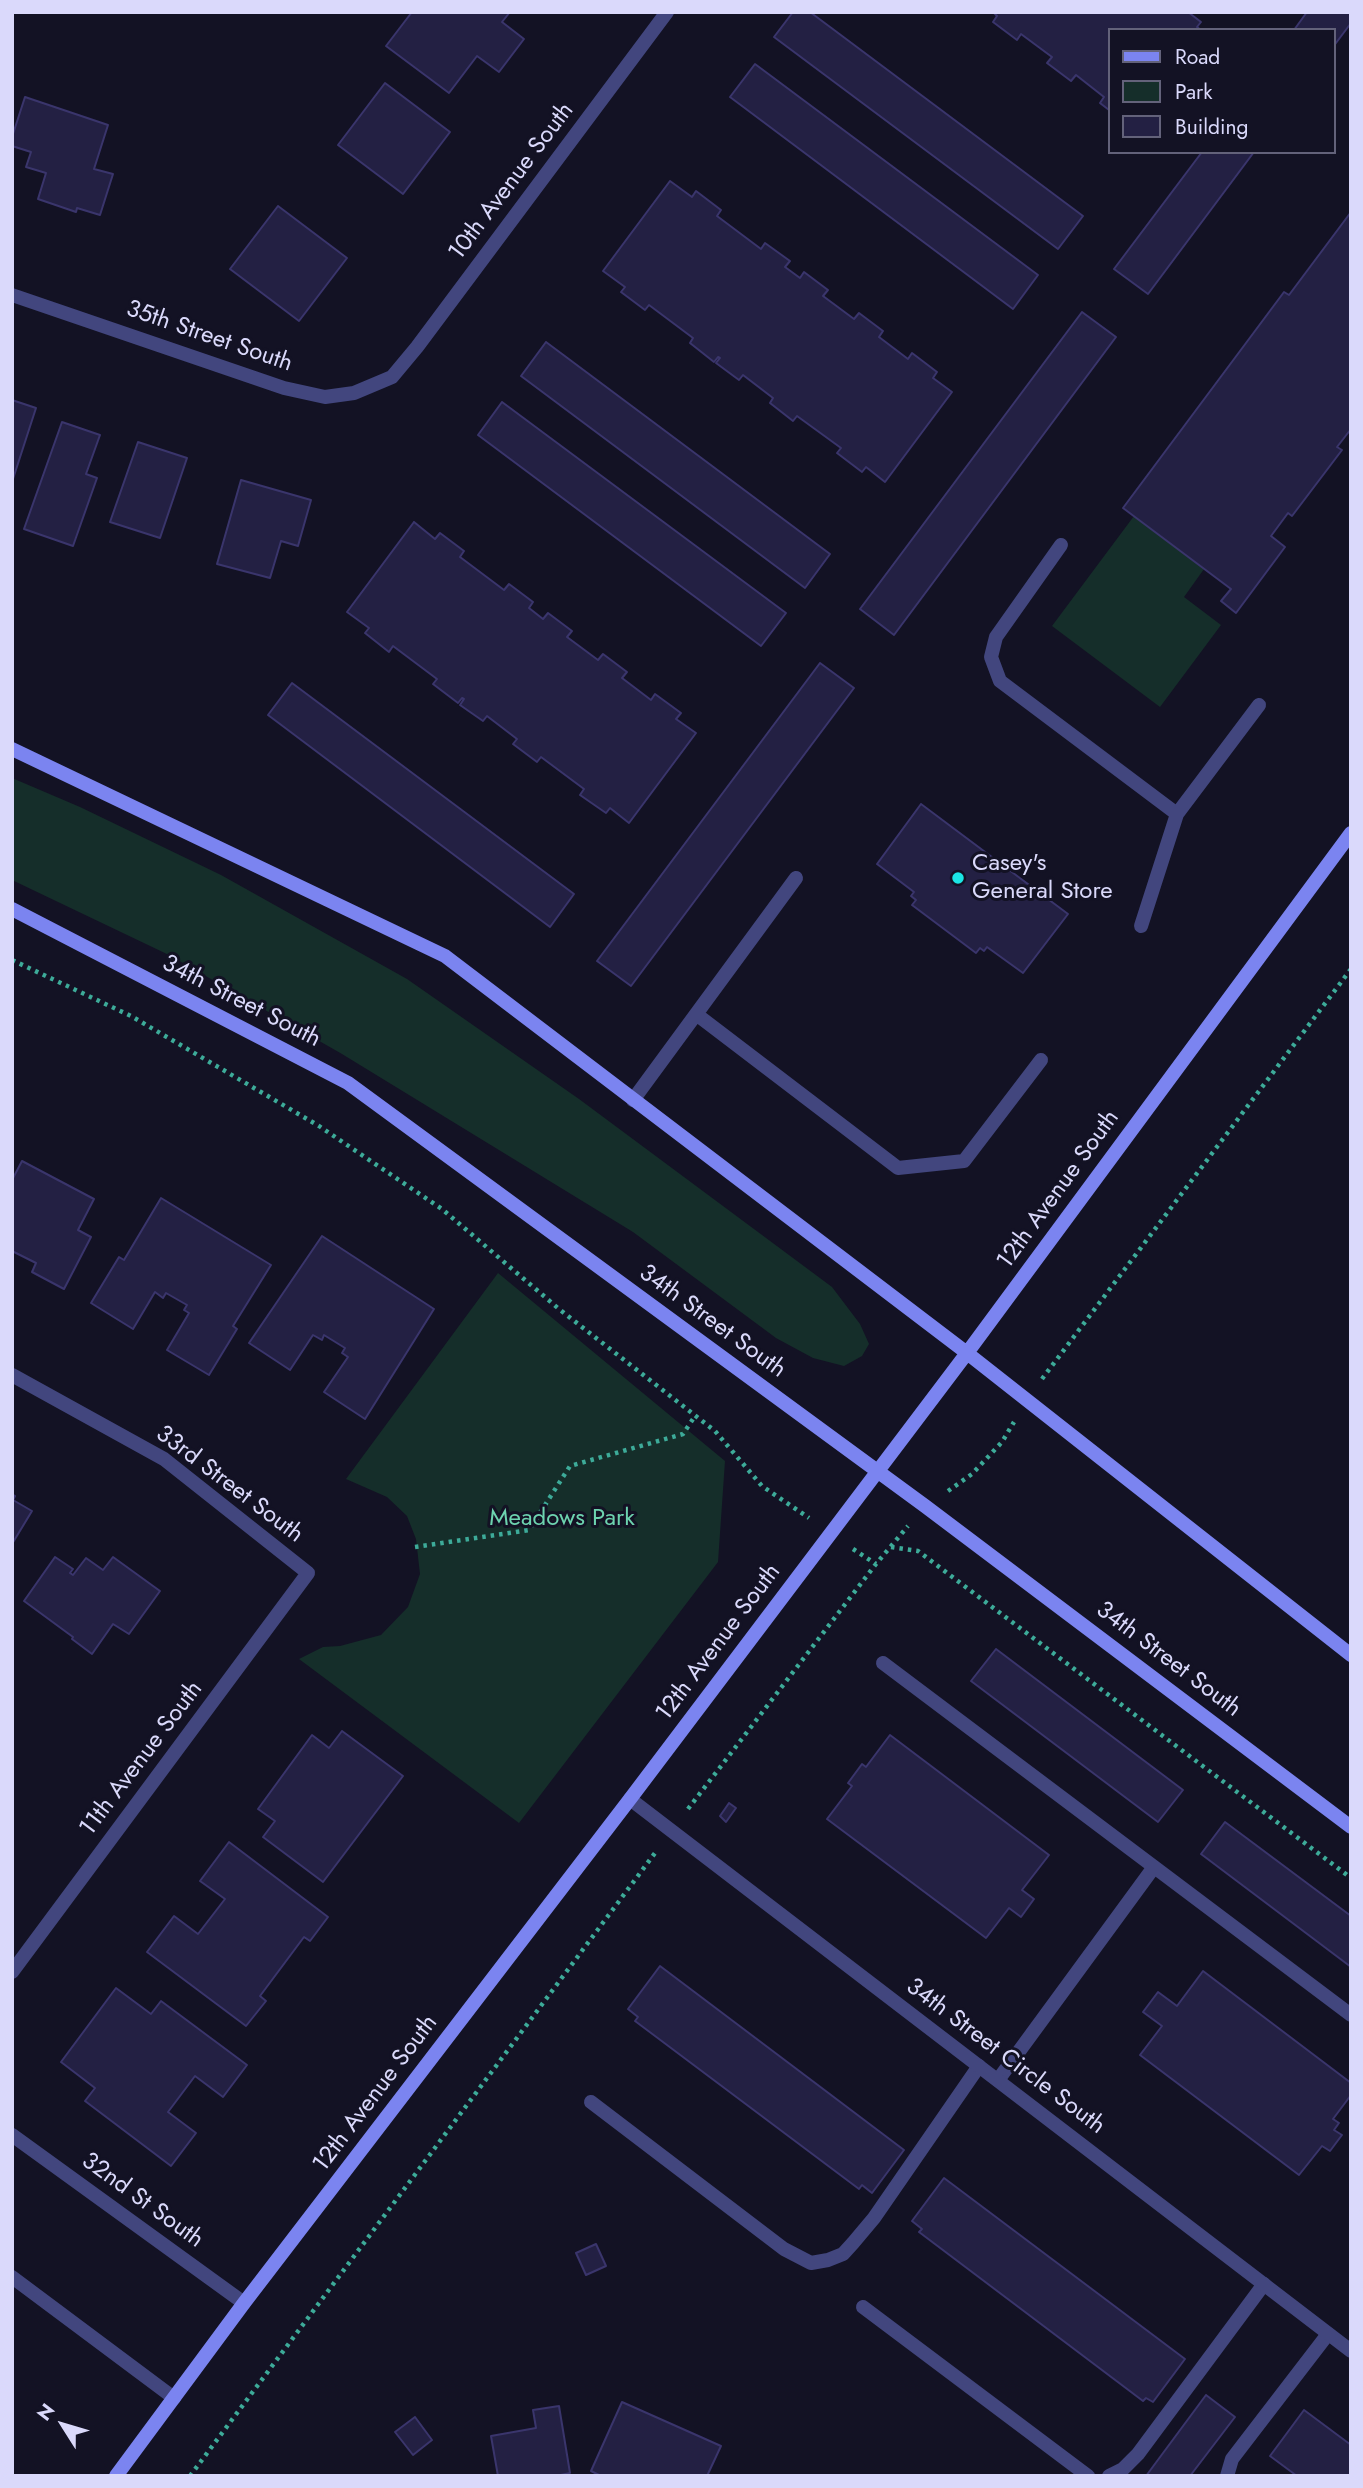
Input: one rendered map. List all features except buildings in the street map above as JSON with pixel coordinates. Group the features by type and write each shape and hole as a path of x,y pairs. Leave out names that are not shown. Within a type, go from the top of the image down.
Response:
{"main road":[{"path":"12,750 445,956 967,1353 1351,1656"},
{"name":"12th Avenue South","path":"116,2476 244,2303 831,1534 1351,833"},
{"name":"34th Street South","path":"12,909 348,1083 878,1471 1351,1827"}],"street":[{"name":"10th Avenue South","path":"392,377 667,12"},
{"name":"35th Street South","path":"12,295 284,388 325,397 354,393 392,377"},
{"path":"1061,545 996,638 991,657 1000,681 1177,814"},
{"path":"1141,926 1177,814 1259,705"},
{"path":"633,1100 796,878"},
{"path":"696,1014 898,1168 964,1161 1041,1060"},
{"name":"33rd Street South","path":"12,1374 164,1459 308,1573"},
{"name":"11th Avenue South","path":"12,1972 308,1573"},
{"path":"883,1663 1351,2015"},
{"name":"34th Street Circle South","path":"630,1799 1351,2351"},
{"path":"998,2080 1154,1867"},
{"path":"591,2102 784,2249 811,2263 828,2260 843,2253 853,2243 874,2218 979,2066"},
{"name":"32nd St South","path":"12,2135 244,2303"},
{"path":"12,2277 174,2398"},
{"path":"1110,2476 1123,2469 1138,2454 1264,2284"},
{"path":"863,2307 1088,2476"},
{"path":"1227,2476 1231,2459 1328,2334"}],"path":[{"path":"12,960 131,1016 319,1126 442,1209 559,1309 715,1432 762,1486 876,1564"},
{"path":"190,2476 672,1830 876,1564 925,1506 972,1474 1002,1442 1026,1400 1351,969"},
{"path":"415,1547 529,1530 570,1466 683,1434 695,1416"},
{"path":"890,1547 918,1551 1351,1878"}],"green space":[{"path":"1134,516 1204,569 1184,597 1221,625 1160,707 1052,626"},
{"path":"12,778 80,807 221,875 407,979 579,1099 832,1287 860,1324 869,1344 862,1356 844,1366 813,1358 776,1338 633,1232 342,1054 169,955 12,880"},
{"name":"Meadows Park","path":"498,1273 725,1461 718,1562 519,1823 299,1659 323,1647 340,1646 381,1635 408,1607 420,1574 416,1539 407,1516 387,1497 346,1479"}],"place":[{"name":"Casey's General Store","path":"958,878"}]}
